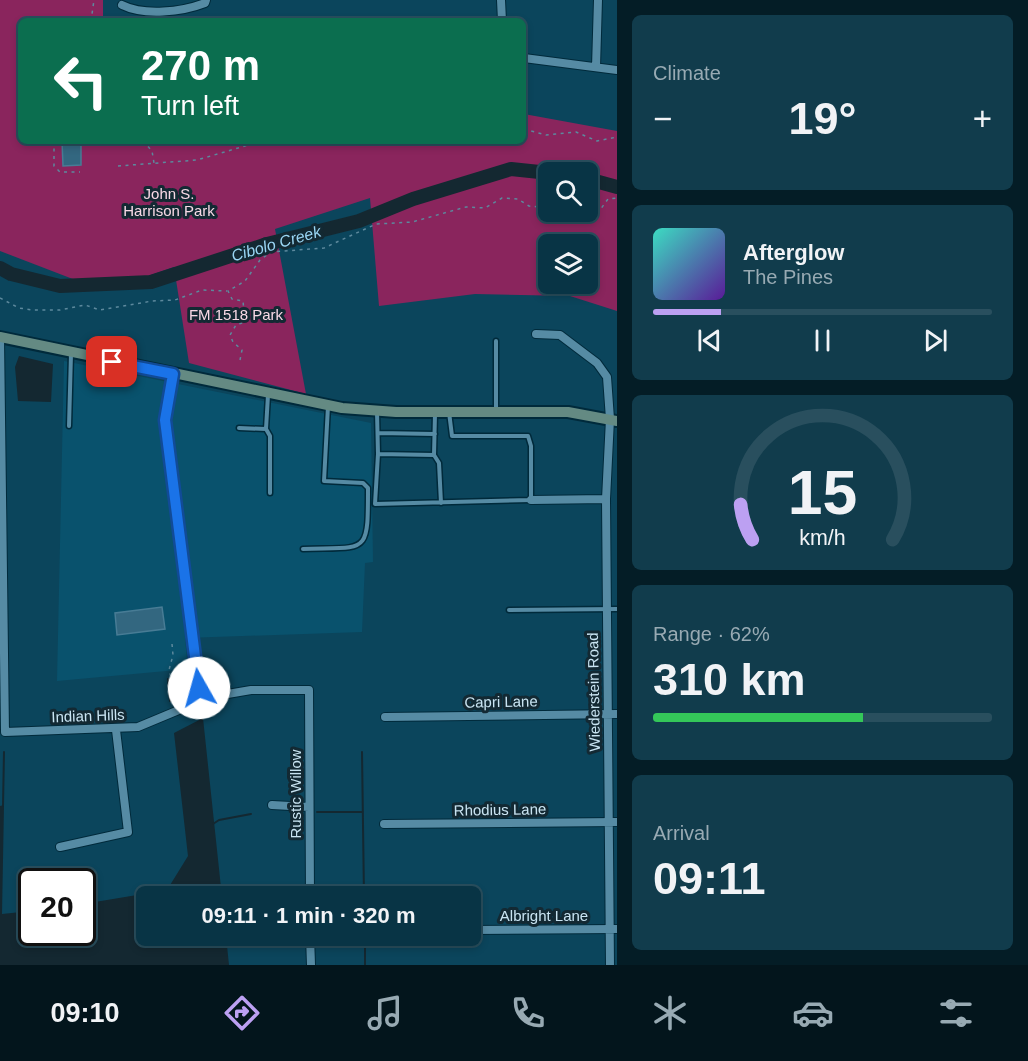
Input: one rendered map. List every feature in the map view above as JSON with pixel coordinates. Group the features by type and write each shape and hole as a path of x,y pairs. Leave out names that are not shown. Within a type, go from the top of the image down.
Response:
{"main road":[{"path":"0,338 328,405 377,411 568,412 614,420"}],"street":[{"path":"122,5 139,11 195,7 205,3 206,0"},
{"path":"501,0 502,18"},
{"path":"596,67 598,0"},
{"path":"526,58 617,70"},
{"name":"Wiederstein Road","path":"536,334 560,335 597,363 607,377 614,420 606,499 608,714 613,822 613,929 610,965"},
{"name":"Indian Hills","path":"0,338 5,732 116,730 146,725 210,697 236,692 309,690"},
{"path":"531,500 606,499"},
{"name":"Rustic Willow","path":"309,690 310,886"},
{"name":"Capri Lane","path":"385,717 617,714"},
{"path":"60,847 128,832 116,730"},
{"path":"272,805 309,807"},
{"name":"Rhodius Lane","path":"384,824 613,822"},
{"name":"Albright Lane","path":"481,930 613,929"},
{"path":"310,946 311,965"}],"lane":[{"path":"496,340 496,411"},
{"path":"69,426 71,354"},
{"path":"173,374 165,420 199,688"},
{"path":"268,394 266,429 270,436 270,494"},
{"path":"303,549 355,547 365,540 368,533 368,488 363,483 324,481 328,405"},
{"path":"377,411 378,454 375,504 531,500 531,446 528,436 452,436 449,411"},
{"path":"435,411 434,454 439,464 441,503"},
{"path":"239,428 266,429"},
{"path":"378,433 435,434"},
{"path":"378,454 434,454"},
{"path":"509,610 617,609"}],"path":[{"path":"91,18 94,0"},
{"path":"526,130 546,135 576,132 597,141 617,137"},
{"path":"54,144 54,166 60,172 80,172"},
{"path":"146,144 152,151 155,164"},
{"path":"118,166 196,160 252,144"},
{"path":"0,298 19,308 32,310 60,310 85,305 100,310 152,301 176,300 202,290 228,291 245,281 260,260 271,252 324,248 376,224 411,222 466,207 485,208 502,198 538,206"},
{"path":"598,210 608,199 617,198"},
{"path":"228,291 232,299 243,301 245,304 245,322 231,329 230,335 233,342 242,350 240,360"},
{"path":"172,644 173,655 169,670 180,711"}],"shaded area":[{"path":"19,356 53,364 51,402 18,401 15,367"},
{"path":"64,361 371,423 373,562 365,563 362,632 185,638 188,669 57,681"},
{"path":"203,718 221,886 169,886 188,856 174,733"},
{"path":"4,805 2,914 18,912 18,946 96,946 96,902 136,895 136,946 227,946 229,965 0,965 0,806"}],"green space":[{"path":"0,0 103,0 103,18 18,18 18,144 526,144 526,114 617,131 617,311 570,296 475,294 379,306 370,198 275,229 306,394 189,363 174,267 104,291 0,251"}],"building":[{"path":"62,144 81,144 81,165 63,166"},
{"path":"162,607 165,629 117,635 115,613"}],"waterway":[{"name":"Cibolo Creek","path":"0,268 11,274 60,286 151,282 267,244 359,221 413,199 511,169 538,172"},
{"name":"Cibolo Creek","path":"598,182 617,187"},
{"path":"168,679 170,701"},
{"path":"3,806 4,752"},
{"path":"362,752 364,886"},
{"path":"317,812 363,812"},
{"path":"213,824 219,820 251,814"},
{"path":"365,946 365,965"}],"route":[{"path":"112,362 173,374 165,420 199,688"}],"park label":[{"name":"John S. Harrison Park","path":"169,202"},
{"name":"FM 1518 Park","path":"236,315"}]}
